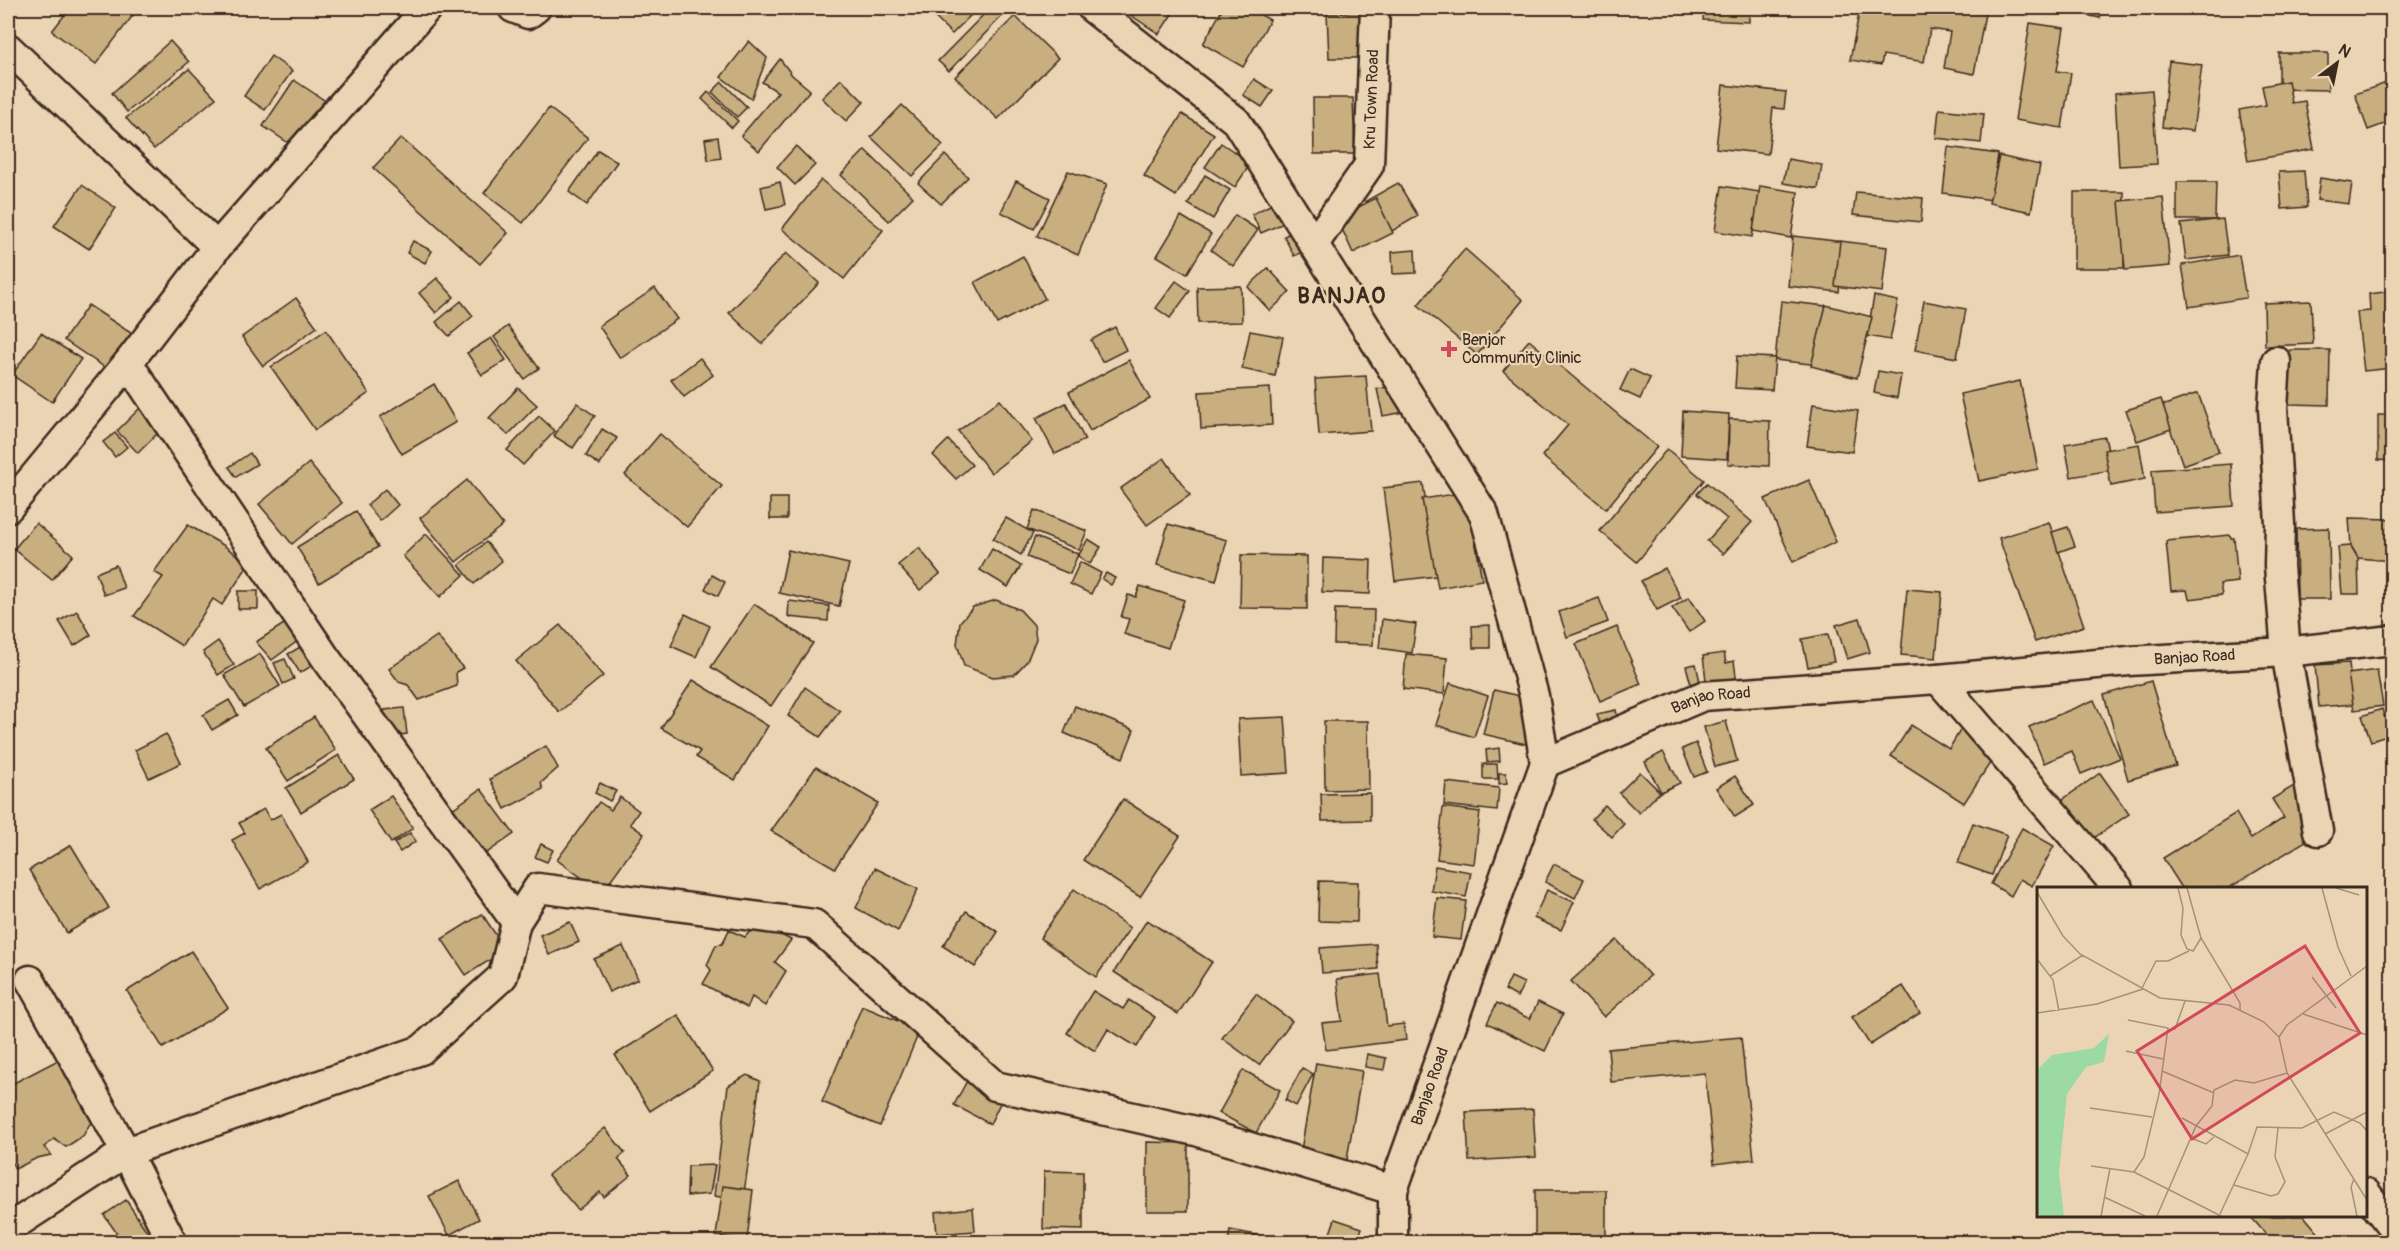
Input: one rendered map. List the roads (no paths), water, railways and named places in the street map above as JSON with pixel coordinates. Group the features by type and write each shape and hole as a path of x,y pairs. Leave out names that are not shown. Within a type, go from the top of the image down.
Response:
{"street":[{"path":"8,508 128,363 217,247 427,8"},
{"path":"513,8 528,14 536,8"},
{"path":"1092,8 1236,121 1484,514 1534,696 1545,764"},
{"name":"Kru Town Road","path":"1314,244 1369,165 1375,8"},
{"path":"8,48 217,247"},
{"path":"2276,361 2273,408 2280,524 2279,566 2286,651 2318,831"},
{"path":"128,363 325,657 516,922"},
{"name":"Banjao Road","path":"1393,1242 1393,1191 1545,764 1703,696 1938,679 2130,661 2286,651 2392,640"},
{"path":"1938,679 2117,887"},
{"path":"8,1229 126,1152 421,1050 503,976 516,922 538,888 814,924 995,1086 1196,1131 1393,1191"},
{"path":"30,980 126,1152 172,1242"},
{"path":"2367,1194 2392,1227"}],"place":[{"name":"Benjor Community Clinic","path":"1449,349"}],"district":[{"name":"BANJAO","path":"1342,296"}]}
